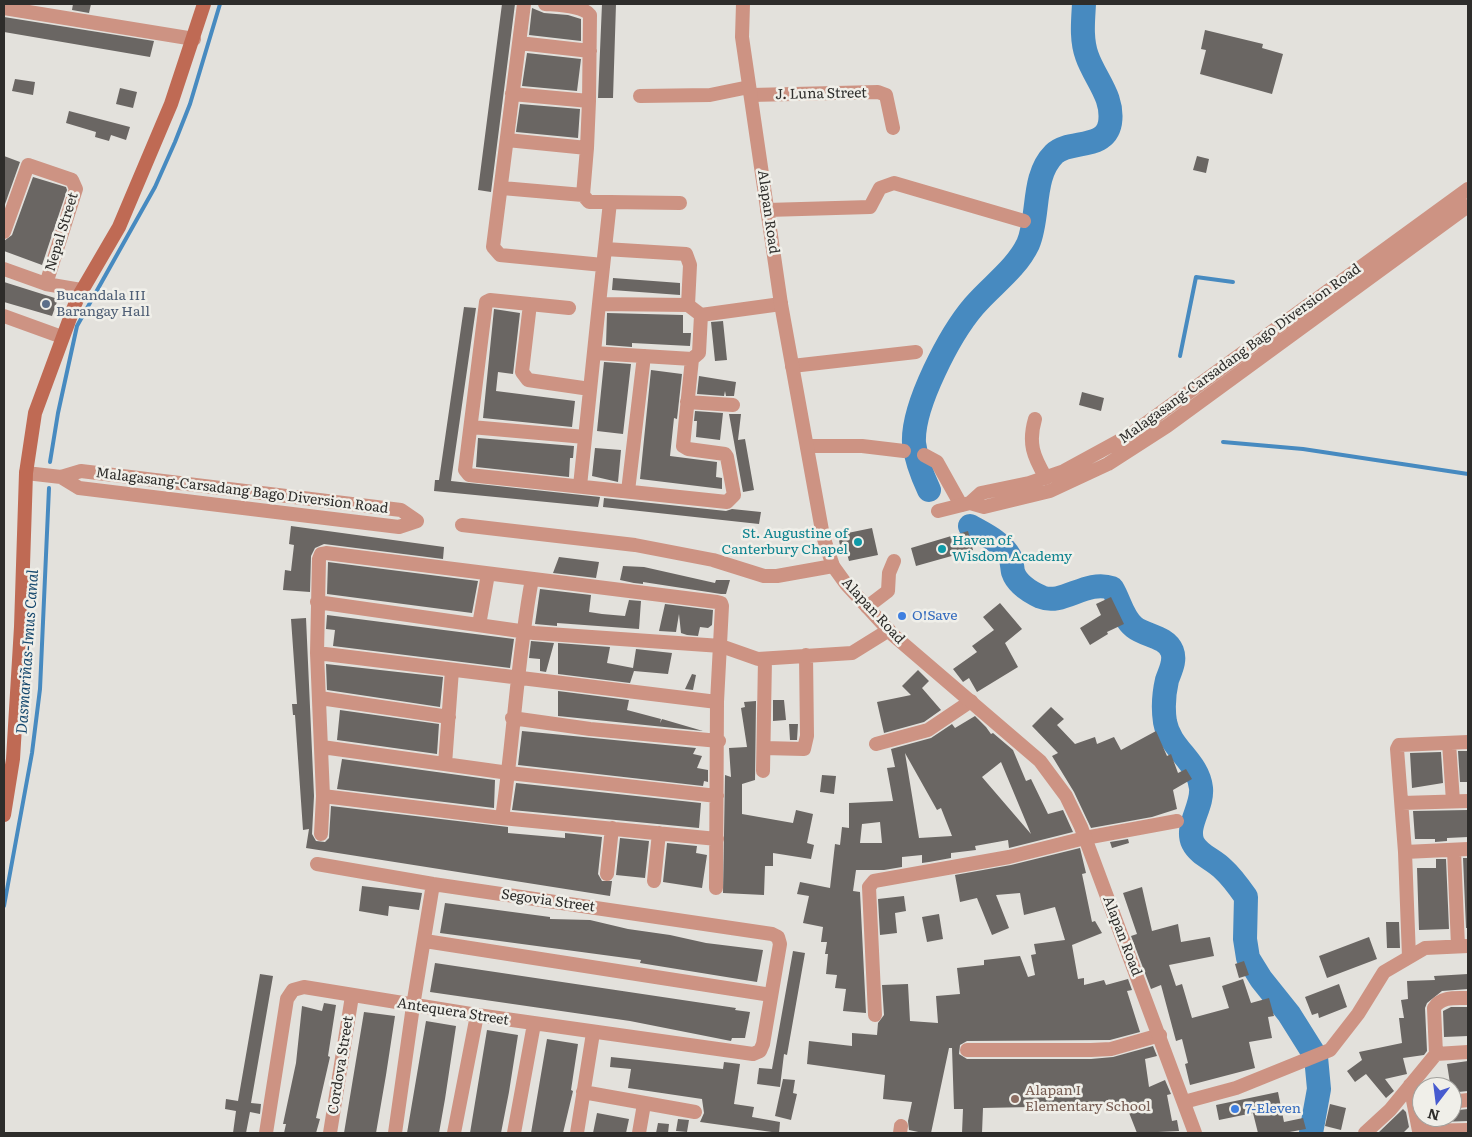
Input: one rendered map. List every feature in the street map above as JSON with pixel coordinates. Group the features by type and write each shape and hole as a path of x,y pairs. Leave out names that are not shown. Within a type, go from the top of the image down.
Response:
{"main road":[{"path":"4,815 21,627 26,473 35,413 81,290 119,227 172,104 204,4"}],"street":[{"path":"524,4 493,247 500,255 604,264"},
{"path":"545,4 569,5 588,12 590,15 589,101 583,195"},
{"name":"Alapan Road","path":"743,4 742,38 781,304 823,536 826,568 846,584 889,630 1040,761 1066,796 1086,838 1195,1133"},
{"path":"4,8 30,8 104,24 194,39"},
{"path":"518,43 590,51"},
{"path":"640,96 710,95 750,91"},
{"name":"J. Luna Street","path":"750,91 878,92 886,94 894,128"},
{"path":"512,94 589,101"},
{"path":"507,140 587,148"},
{"name":"Nepal Street","path":"4,232 28,165 64,177 75,183 76,189 46,284"},
{"path":"768,210 870,207 880,188 894,183 1024,221"},
{"path":"502,188 583,195 589,202 680,203"},
{"name":"Malagasang-Carsadang Bago Diversion Road","path":"938,511 966,504 981,493 1046,478 1101,452 1159,415 1468,189"},
{"path":"580,486 610,202"},
{"name":"Malagasang-Carsadang Bago Diversion Road","path":"966,504 984,507 1050,491 1069,484 1115,460 1167,426 1468,206"},
{"path":"605,249 686,254 690,265 688,305"},
{"path":"4,269 46,284 81,290"},
{"path":"569,308 490,300 484,306 465,470 469,475 726,502 731,500 734,495 724,454 688,449 683,446 692,359 699,353 701,314"},
{"path":"530,304 522,372 524,377 528,380 590,389"},
{"path":"599,304 688,305 701,314 781,304"},
{"path":"4,316 62,337"},
{"path":"792,366 916,352"},
{"path":"594,353 692,359"},
{"path":"628,491 644,356"},
{"path":"687,402 733,405"},
{"path":"1035,419 1031,433 1032,451 1046,478"},
{"path":"471,427 585,437"},
{"path":"807,446 862,446 904,451"},
{"path":"924,455 937,462 966,504"},
{"name":"Malagasang-Carsadang Bago Diversion Road","path":"26,473 61,478 79,488 118,493 399,527 418,521 401,510 198,485 81,471 61,478"},
{"path":"462,525 664,550 713,560 764,576 777,576 826,568"},
{"path":"321,834 323,796 322,747 317,652 317,602 319,559 321,554 326,552 721,603 721,646 717,702 719,740 716,888"},
{"path":"867,607 888,591 889,573 894,561"},
{"path":"480,625 488,574"},
{"path":"502,818 522,631 532,579"},
{"path":"317,602 522,631 721,646 758,659 852,653 889,630"},
{"path":"317,652 717,702"},
{"path":"764,748 804,749 807,736 806,655"},
{"path":"763,771 765,659"},
{"path":"445,764 452,670"},
{"path":"320,698 449,717"},
{"path":"876,744 928,730 971,701"},
{"path":"512,718 719,740"},
{"path":"1409,957 1398,747 1399,745 1468,742"},
{"path":"1449,743 1453,801"},
{"path":"322,747 508,773 717,796"},
{"path":"323,796 502,818 717,839"},
{"path":"1402,803 1468,801"},
{"path":"875,1015 869,887 874,881 1009,857 1086,838 1177,821"},
{"path":"607,874 612,828"},
{"path":"654,881 659,833"},
{"path":"1405,852 1468,849"},
{"path":"1184,1102 1236,1088 1301,1064 1330,1050 1358,1014 1384,972 1425,948 1463,946 1454,850"},
{"name":"Segovia Street","path":"317,864 433,884 763,932 778,937 780,944 772,995"},
{"path":"395,1133 433,884"},
{"path":"425,941 772,995"},
{"name":"Antequera Street","path":"266,1133 287,999 293,990 304,987 413,1006 593,1033 753,1054 760,1051 772,995"},
{"name":"Cordova Street","path":"330,1133 352,996"},
{"path":"1364,1133 1390,1110 1436,1054 1434,1008 1437,1003 1441,999 1468,998"},
{"path":"454,1133 476,1015"},
{"path":"514,1133 534,1024"},
{"path":"577,1133 593,1033"},
{"path":"967,1050 1111,1049 1160,1036"},
{"path":"1436,1054 1468,1052"},
{"path":"1410,1085 1419,1131 1468,1130"},
{"path":"584,1092 695,1112"},
{"path":"639,1133 644,1104"}],"building":[{"path":"73,4 91,4 89,13 72,10"},
{"path":"502,4 515,4 491,192 478,190"},
{"path":"602,4 616,4 613,98 598,98"},
{"path":"532,8 544,13 568,15 581,19 581,41 529,35"},
{"path":"4,17 154,41 150,57 4,32"},
{"path":"1205,30 1263,44 1262,48 1283,54 1272,94 1200,74 1206,50 1201,49"},
{"path":"527,53 581,59 577,91 522,86"},
{"path":"15,79 35,82 33,95 12,91"},
{"path":"120,88 137,92 133,108 116,104"},
{"path":"520,104 580,109 578,138 516,132"},
{"path":"69,111 130,127 126,140 111,135 109,141 95,137 96,132 66,123"},
{"path":"4,156 20,162 4,207"},
{"path":"1197,156 1209,159 1206,173 1193,170"},
{"path":"33,177 66,187 67,190 42,265 4,251 4,241 12,235"},
{"path":"613,278 680,283 680,295 612,290"},
{"path":"4,282 58,299 52,316 4,302"},
{"path":"464,307 476,308 451,481 600,497 598,507 434,491 435,480 439,480"},
{"path":"494,309 520,313 513,374 498,372 496,391 575,401 572,427 483,418"},
{"path":"607,313 683,315 683,333 691,333 690,346 632,343 632,347 606,345"},
{"path":"723,321 727,360 715,361 711,322"},
{"path":"604,362 631,364 623,434 597,431"},
{"path":"651,370 682,374 677,419 674,418 670,456 717,462 716,477 722,478 722,489 640,479"},
{"path":"699,376 736,382 734,396 726,396 725,391 724,396 697,394"},
{"path":"1082,392 1104,398 1101,411 1079,405"},
{"path":"695,411 723,413 720,440 696,437 697,421 694,421"},
{"path":"729,414 741,414 738,440 745,439 754,490 743,492"},
{"path":"478,438 574,446 573,458 570,458 569,477 476,467"},
{"path":"595,448 621,450 618,482 592,476"},
{"path":"604,498 726,511 732,509 761,512 759,524 603,507"},
{"path":"291,526 444,547 443,559 324,544 315,548 311,556 310,592 283,590 285,570 291,571 294,545 289,544"},
{"name":"St. Augustine of Canterbury Chapel","path":"872,528 878,555 849,561 846,550 841,551 838,535"},
{"name":"Haven of Wisdom Academy","path":"968,531 973,550 916,566 911,548"},
{"path":"559,557 599,562 596,578 553,573"},
{"path":"328,562 478,581 472,613 327,594"},
{"path":"623,566 644,567 715,583 716,580 730,580 726,594 643,582 643,584 634,583 620,580"},
{"path":"540,589 591,595 589,612 602,614 625,616 629,600 641,601 639,629 557,623 557,626 535,624"},
{"path":"1111,597 1124,624 1107,632 1108,634 1090,645 1080,628 1101,615 1096,604"},
{"path":"1000,603 1022,629 1005,643 1018,667 977,692 969,678 963,682 953,669 977,652 972,646 994,630 983,617"},
{"path":"665,604 713,610 712,625 708,628 700,627 698,636 681,633 679,614 676,632 659,631"},
{"path":"327,615 514,639 510,668 333,646 335,630 326,629"},
{"path":"306,618 314,796 312,834 316,841 325,842 329,838 331,806 508,827 508,833 565,838 565,833 602,837 598,874 602,881 612,881 610,896 306,848 309,829 303,830 295,715 293,715 292,704 297,704 291,619"},
{"path":"531,641 554,643 546,672 540,671 540,659 529,658"},
{"path":"558,643 610,647 607,663 633,668 636,649 672,653 668,674 634,671 630,683 558,674"},
{"path":"326,664 443,677 440,707 327,690"},
{"path":"918,670 929,681 922,688 941,710 924,722 884,733 877,702 911,695 902,686"},
{"path":"692,674 696,675 693,690 685,689"},
{"path":"558,691 629,700 627,710 661,719 660,723 662,719 703,731 558,716"},
{"path":"773,700 784,700 786,720 773,721"},
{"path":"756,701 755,780 742,784 742,814 793,823 796,810 813,814 807,843 814,845 811,859 773,853 773,866 765,866 764,895 723,893 725,775 731,777 729,748 747,747 741,708 745,707 744,702"},
{"path":"1051,707 1064,719 1057,725 1075,744 1095,737 1097,744 1114,737 1121,750 1156,731 1167,756 1171,754 1178,773 1186,769 1192,779 1173,790 1177,809 1152,817 1091,828 1074,792 1052,756 1058,753 1032,726"},
{"path":"340,710 439,724 437,754 337,740"},
{"path":"975,716 991,734 993,733 1013,750 1026,781 1031,779 1048,814 1063,810 1073,832 1009,848 1008,840 975,846 976,850 951,853 951,858 929,862 922,863 922,855 902,857 902,867 884,870 856,870 853,891 860,892 866,1013 843,1011 846,989 835,988 837,975 826,974 828,954 825,954 827,942 821,942 823,927 803,923 809,896 797,894 800,882 830,888 835,844 840,845 842,827 849,828 849,803 893,801 887,768 895,767 891,749 931,738 952,724 955,728","holes":["905,753 937,810 941,808 952,836 919,838","1001,762 1031,834 982,777","880,822 882,843 860,843 862,824"]},
{"path":"789,724 798,724 797,740 790,740"},
{"path":"522,731 696,748 693,754 702,756 697,768 708,770 708,782 704,781 703,786 518,765"},
{"path":"1458,751 1468,751 1468,782 1460,782"},
{"path":"1441,752 1443,783 1412,788 1410,753"},
{"path":"342,759 495,780 494,808 337,789"},
{"path":"822,775 836,776 834,794 820,792"},
{"path":"516,783 701,803 699,828 512,810"},
{"path":"1468,810 1468,837 1447,838 1447,841 1435,842 1435,839 1415,839 1413,811"},
{"path":"620,838 649,841 645,878 616,875"},
{"path":"1128,839 1129,843 1112,848 1110,842"},
{"path":"667,843 697,846 696,853 707,855 702,888 663,882"},
{"path":"1080,848 1086,873 1082,874 1092,922 1095,921 1102,933 1072,945 1078,979 1084,978 1084,985 1104,980 1106,985 1128,979 1132,990 1127,991 1140,1032 1110,1040 967,1041 960,1045 959,1054 967,1059 1091,1059 1113,1057 1153,1046 1157,1056 1145,1059 1149,1087 1165,1080 1171,1094 1167,1095 1172,1121 1177,1120 1179,1131 1137,1133 1126,1105 983,1108 982,1133 962,1133 963,1109 954,1109 952,1048 949,1048 931,1133 923,1133 909,1130 908,1121 912,1102 883,1099 885,1075 807,1064 809,1041 852,1046 852,1033 877,1035 878,1023 884,1015 882,985 908,984 910,1021 938,1023 936,996 960,994 957,968 984,965 984,960 1020,956 1028,977 1035,975 1031,955 1036,954 1034,944 1065,940 1055,907 1024,915 1020,893 996,895 1009,928 992,935 977,898 960,902 955,875 1011,865"},
{"path":"1463,858 1468,858 1468,928 1466,928"},
{"path":"1436,859 1446,859 1449,929 1419,930 1417,868 1436,868"},
{"path":"362,886 422,893 419,910 389,906 388,916 359,911"},
{"path":"1142,887 1152,931 1178,924 1181,942 1210,937 1214,956 1169,965 1176,986 1182,984 1192,1018 1229,1008 1222,986 1243,979 1251,1003 1269,998 1274,1016 1268,1017 1272,1038 1249,1042 1255,1068 1190,1085 1185,1064 1188,1063 1182,1039 1176,1041 1161,985 1151,989 1131,936 1137,934 1123,893"},
{"path":"904,896 906,911 895,913 897,933 880,935 878,899"},
{"path":"445,903 550,917 550,919 590,920 706,943 763,950 757,982 640,963 641,960 440,933"},
{"path":"939,914 943,939 927,942 922,917"},
{"path":"1386,922 1399,922 1400,948 1387,948"},
{"path":"1369,937 1377,959 1327,978 1319,956"},
{"path":"793,951 805,953 787,1055 784,1054 780,1087 757,1084 759,1068 772,1069"},
{"path":"1244,961 1249,975 1239,978 1235,964"},
{"path":"435,963 736,1008 735,1010 750,1012 745,1038 732,1038 731,1041 630,1021 430,992"},
{"path":"260,974 273,976 251,1103 261,1104 260,1114 250,1112 246,1133 233,1133 236,1111 225,1109 226,1099 238,1101"},
{"path":"1468,974 1468,989 1442,991 1427,1003 1425,1008 1427,1051 1424,1055 1403,1058 1407,1074 1385,1079 1394,1091 1386,1098 1366,1074 1355,1082 1347,1071 1362,1060 1359,1052 1402,1043 1399,1018 1404,1018 1401,1000 1408,999 1407,981 1435,980 1434,976"},
{"path":"1339,984 1347,1007 1319,1018 1318,1013 1312,1015 1305,997"},
{"path":"324,1003 336,1005 328,1056 330,1057 316,1118 320,1119 316,1133 284,1133 286,1124 283,1124 296,1063 302,1006 322,1011"},
{"path":"1451,1007 1468,1007 1468,1036 1444,1037 1443,1011"},
{"path":"364,1012 395,1016 386,1075 376,1133 344,1133"},
{"path":"426,1021 456,1026 445,1099 439,1133 407,1133"},
{"path":"487,1030 518,1035 509,1092 501,1133 470,1133"},
{"path":"547,1039 578,1044 571,1090 573,1091 563,1133 531,1133"},
{"path":"611,1057 723,1069 724,1062 740,1064 734,1104 754,1107 752,1117 780,1122 779,1133 700,1122 704,1113 702,1099 628,1088 631,1069 610,1067"},
{"path":"1468,1061 1468,1091 1462,1092 1462,1077 1449,1077 1447,1064"},
{"path":"783,1079 795,1080 793,1093 797,1094 791,1120 775,1116"},
{"path":"1278,1092 1284,1122 1303,1118 1306,1129 1284,1133 1258,1133 1253,1113 1219,1120 1216,1105"},
{"path":"1330,1104 1346,1108 1341,1130 1325,1126"},
{"path":"1403,1109 1406,1112 1409,1127 1403,1133 1378,1133"},
{"path":"1468,1109 1468,1121 1462,1121 1462,1110"},
{"path":"597,1113 629,1119 626,1133 593,1133"},
{"path":"678,1119 689,1120 687,1132 676,1131"},
{"path":"658,1123 669,1124 668,1133 656,1133"}],"waterway":[{"name":"Dasmariñas-Imus Canal","path":"50,462 58,413 77,326 155,187 175,142 190,104 220,4"},
{"path":"929,490 916,455 914,443 919,410 934,371 964,318 1017,261 1028,244 1032,233 1039,185 1047,163 1054,154 1061,150 1101,138 1107,132 1110,123 1107,96 1090,64 1085,50 1083,30 1084,4"},
{"path":"1180,356 1196,277 1233,282"},
{"path":"1223,442 1303,449 1468,474"},
{"name":"Dasmariñas-Imus Canal","path":"4,906 32,753 40,689 49,488"},
{"path":"970,526 992,539 1007,552 1012,562 1015,576 1024,587 1033,593 1049,599 1066,596 1093,587 1112,588 1130,623 1139,630 1165,642 1172,651 1173,662 1167,680 1165,696 1165,722 1172,740 1195,770 1201,788 1191,837 1199,851 1225,871 1246,897 1245,939 1248,958 1261,979 1289,1014 1316,1057 1319,1089 1311,1133"}],"place":[{"name":"Bucandala III Barangay Hall","path":"46,304"},
{"name":"St. Augustine of Canterbury Chapel","path":"858,542"},
{"name":"Haven of Wisdom Academy","path":"942,549"},
{"name":"O!Save","path":"902,616"},
{"name":"Alapan I Elementary School","path":"1015,1099"},
{"name":"7-Eleven","path":"1235,1109"}]}
